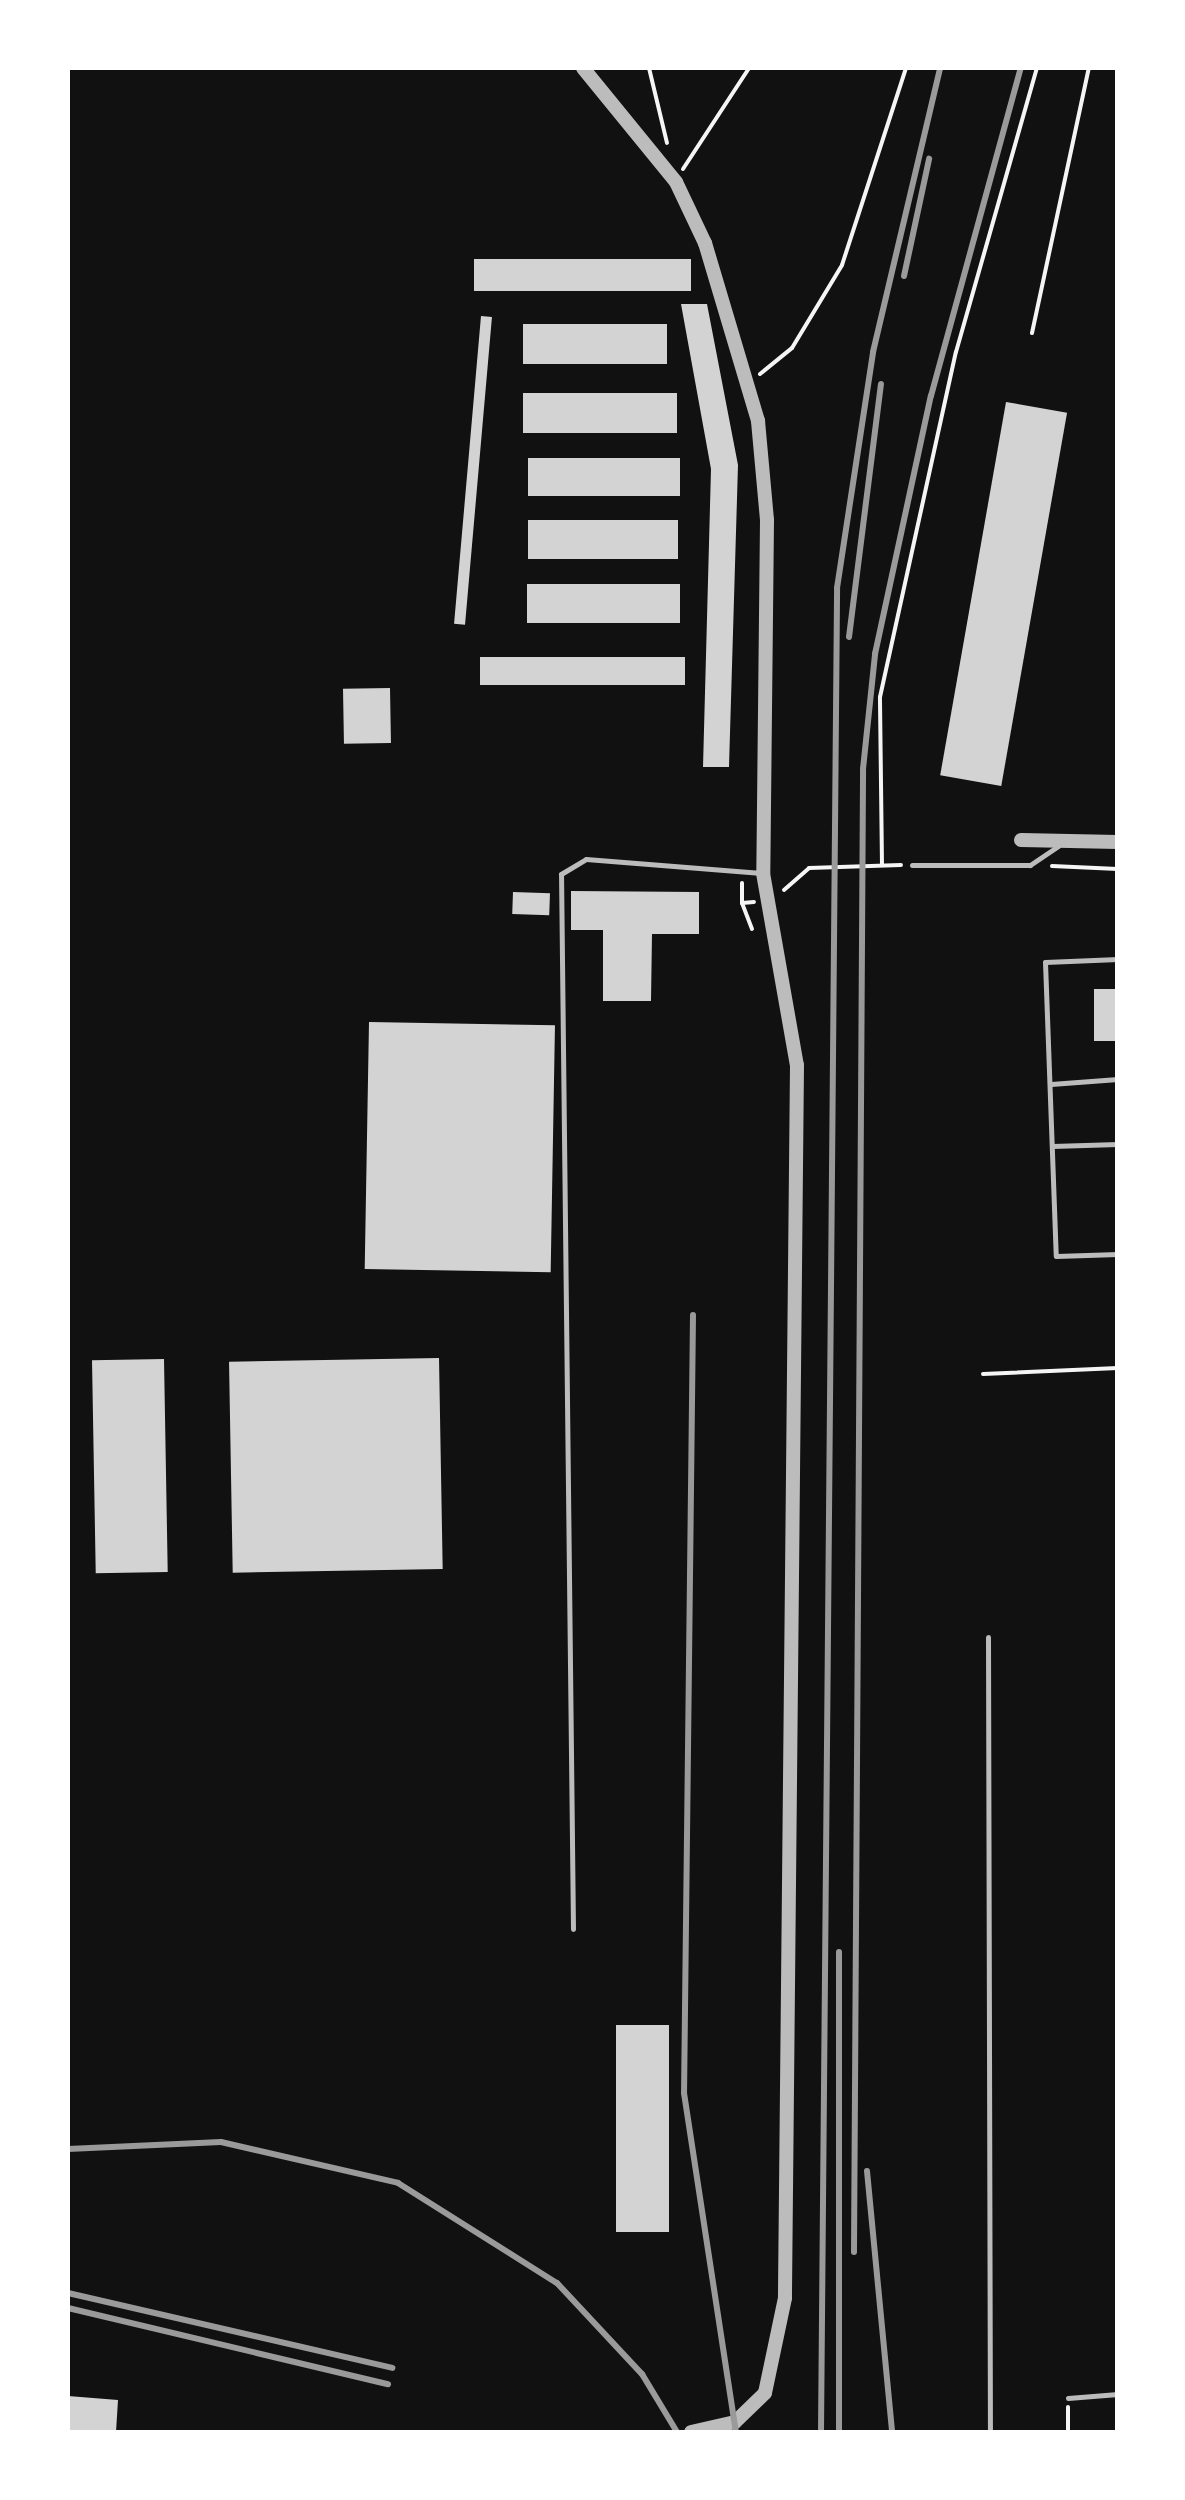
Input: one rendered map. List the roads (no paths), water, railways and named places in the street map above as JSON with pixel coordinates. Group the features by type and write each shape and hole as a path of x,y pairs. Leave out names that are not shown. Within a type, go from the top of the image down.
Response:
{"street":[{"path":"582,68 676,182 748,382 767,520 763,873 797,1065 786,2298 766,2393 735,2422 691,2432"},
{"path":"1021,840 1118,842"}],"lane":[{"path":"912,864 1030,865 1066,840"},
{"path":"574,1929 561,874 586,859 763,873"},
{"path":"1118,959 1045,962 1056,1256 1118,1254"},
{"path":"1050,1084 1118,1079"},
{"path":"1052,1146 1118,1144"},
{"path":"988,1637 990,2432"},
{"path":"1068,2398 1118,2394"}],"railway":[{"path":"821,2432 837,588 873,352 940,68"},
{"path":"854,2252 863,769 875,654 931,396 1021,68"},
{"path":"904,276 929,159"},
{"path":"849,637 881,384"},
{"path":"693,1315 684,2093 736,2432"},
{"path":"839,1952 839,2432"},
{"path":"68,2149 221,2142 398,2183 557,2283 642,2374 677,2432"},
{"path":"867,2171 892,2432"},
{"path":"68,2293 392,2368"},
{"path":"68,2308 388,2384"}]}
